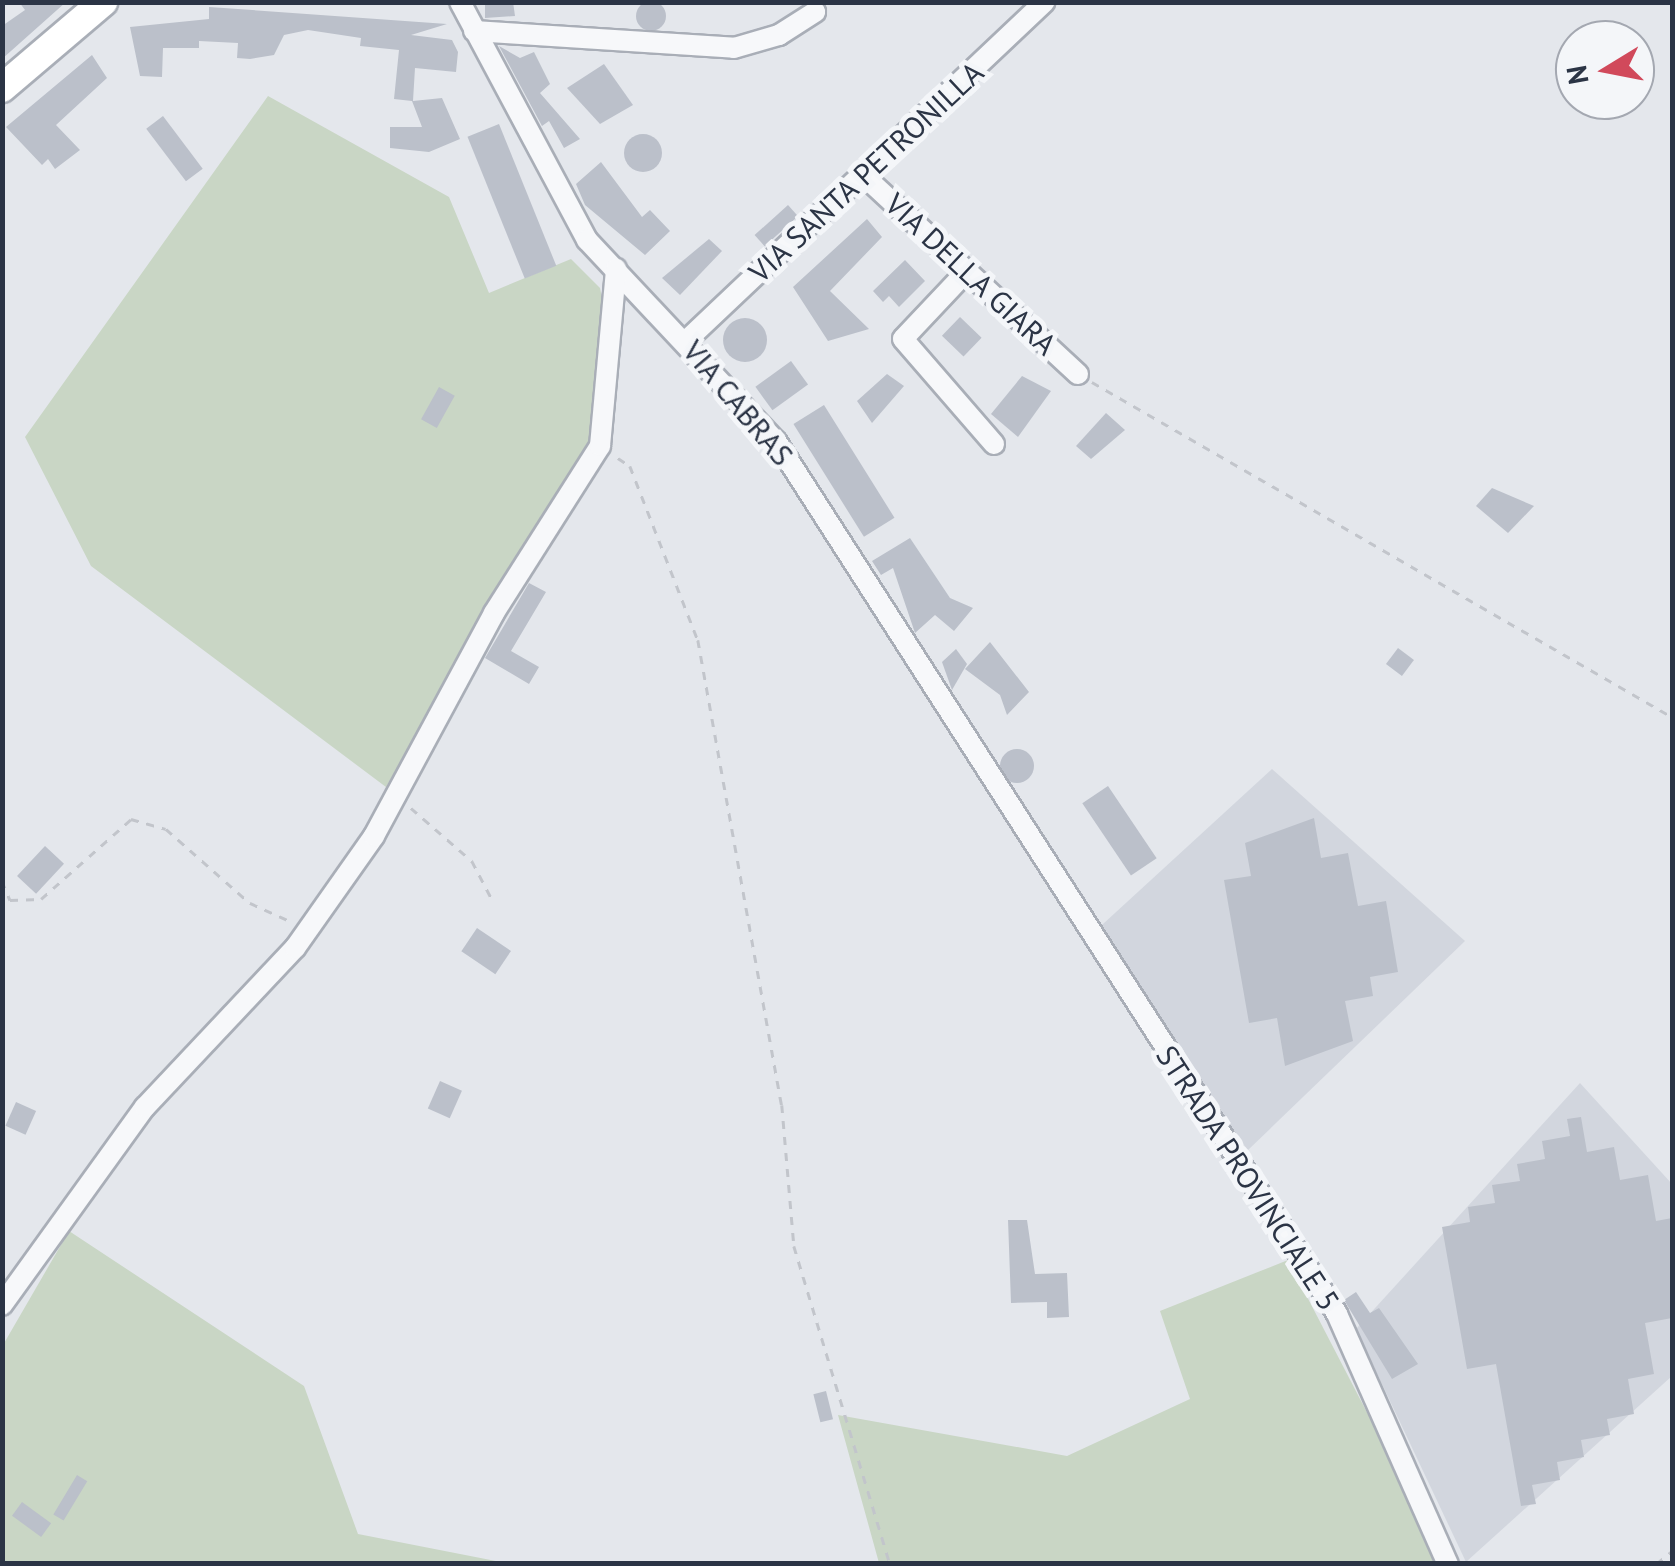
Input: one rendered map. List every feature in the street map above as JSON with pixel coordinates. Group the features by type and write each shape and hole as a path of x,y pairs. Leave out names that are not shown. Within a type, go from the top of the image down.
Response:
{"main road":[{"path":"2,88 103,2"}],"street":[{"name":"VIA CABRAS","path":"460,2 570,212 616,268 687,340 776,441 1011,812"},
{"name":"VIA SANTA PETRONILLA","path":"687,340 1039,4"},
{"path":"474,31 734,48 779,36 816,5"},
{"name":"VIA DELLA GIARA","path":"863,175 1078,374"},
{"path":"2,1305 145,1106 311,927 395,794 494,613 600,446 616,268"},
{"path":"966,270 903,338 994,444"},
{"name":"STRADA PROVINCIALE 5","path":"1011,812 1337,1314 1448,1564"}],"path":[{"path":"1078,374 1672,717"},
{"path":"600,446 630,466 698,640 782,1104 794,1246 890,1564"},
{"path":"395,794 472,861 494,903"},
{"path":"2,881 10,900 41,899 131,819 166,830 250,903 311,927"},
{"path":"1656,1564 1672,1551"}],"shaded area":[{"path":"1272,769 1465,941 1247,1151 1091,935"},
{"path":"1580,1083 1672,1184 1672,1376 1466,1562 1356,1329"}],"green space":[{"path":"268,96 449,197 489,293 571,259 600,288 605,313 594,438 386,787 91,566 25,437"},
{"path":"69,1231 304,1386 358,1534 506,1563 3,1564 3,1345"},
{"path":"1288,1260 1445,1563 879,1563 838,1415 1067,1456 1190,1399 1160,1311"}],"building":[{"path":"651,1 665,10 666,16 657,30 651,31 637,22 636,16 645,2"},
{"path":"19,2 66,2 2,59 2,26 25,10"},
{"path":"485,2 513,2 515,16 485,18"},
{"path":"209,7 447,24 411,35 452,40 458,52 456,72 415,68 413,101 442,98 460,139 429,152 390,148 390,127 422,127 412,101 394,99 399,50 360,46 361,38 308,30 284,35 274,55 250,59 237,58 238,43 199,41 199,48 163,48 162,77 140,76 130,27 209,19"},
{"path":"499,46 520,58 534,52 550,84 540,93 580,139 564,148 549,121 542,126"},
{"path":"92,55 107,78 56,125 80,150 55,169 48,159 42,165 6,127"},
{"path":"604,64 633,105 600,124 567,88"},
{"path":"163,116 203,169 186,181 146,129"},
{"path":"499,124 556,266 525,279 467,137"},
{"path":"643,134 656,140 662,153 656,166 643,172 630,166 624,153 630,140"},
{"path":"601,162 642,217 650,210 670,231 645,255 585,205 576,184"},
{"path":"788,205 798,216 765,246 755,235"},
{"path":"867,219 882,237 830,291 869,329 828,341 793,287"},
{"path":"709,239 722,251 680,295 662,278"},
{"path":"905,260 925,281 899,307 889,296 883,302 873,291"},
{"path":"960,317 982,338 964,357 942,336"},
{"path":"745,318 760,325 767,340 760,355 745,362 730,355 723,340 730,325"},
{"path":"791,361 808,384 772,410 755,387"},
{"path":"887,374 904,386 872,423 857,401"},
{"path":"1022,376 1051,391 1018,437 991,414"},
{"path":"439,387 455,396 437,428 421,419"},
{"path":"824,405 894,518 864,537 793,424"},
{"path":"1106,413 1125,430 1091,459 1076,446"},
{"path":"1492,488 1534,506 1508,533 1476,506"},
{"path":"910,538 950,598 973,608 954,631 935,615 915,633 893,568 881,575 872,561"},
{"path":"529,583 546,592 511,651 539,667 529,684 485,658"},
{"path":"990,642 1029,692 1007,715 1000,695 965,669"},
{"path":"1398,648 1414,660 1402,676 1386,664"},
{"path":"956,649 967,664 952,690 942,662"},
{"path":"1017,749 1029,754 1034,766 1029,778 1017,783 1005,778 1000,766 1005,754"},
{"path":"1108,786 1157,858 1131,875 1082,803"},
{"path":"1314,818 1321,858 1348,853 1358,906 1386,901 1398,972 1370,977 1373,996 1345,1001 1353,1041 1285,1066 1277,1018 1249,1023 1224,880 1251,876 1245,843"},
{"path":"45,846 64,864 36,894 17,876"},
{"path":"477,928 511,951 495,974 461,951"},
{"path":"440,1081 462,1091 450,1118 428,1108"},
{"path":"16,1102 36,1111 26,1135 5,1126"},
{"path":"1581,1117 1587,1152 1614,1147 1620,1180 1648,1175 1656,1221 1672,1218 1672,1318 1645,1323 1654,1374 1628,1379 1634,1414 1607,1419 1610,1435 1581,1440 1584,1457 1557,1462 1560,1480 1532,1485 1536,1504 1521,1506 1496,1364 1467,1369 1442,1227 1470,1222 1468,1207 1495,1203 1492,1185 1520,1181 1517,1164 1545,1159 1542,1141 1570,1136 1567,1119"},
{"path":"1008,1220 1027,1220 1035,1274 1067,1273 1069,1317 1047,1318 1047,1302 1011,1303"},
{"path":"1356,1292 1370,1313 1379,1308 1418,1364 1392,1379 1344,1300"},
{"path":"826,1391 833,1419 820,1422 813,1394"},
{"path":"77,1475 87,1481 64,1521 53,1514"},
{"path":"22,1502 51,1523 41,1537 12,1516"}]}
